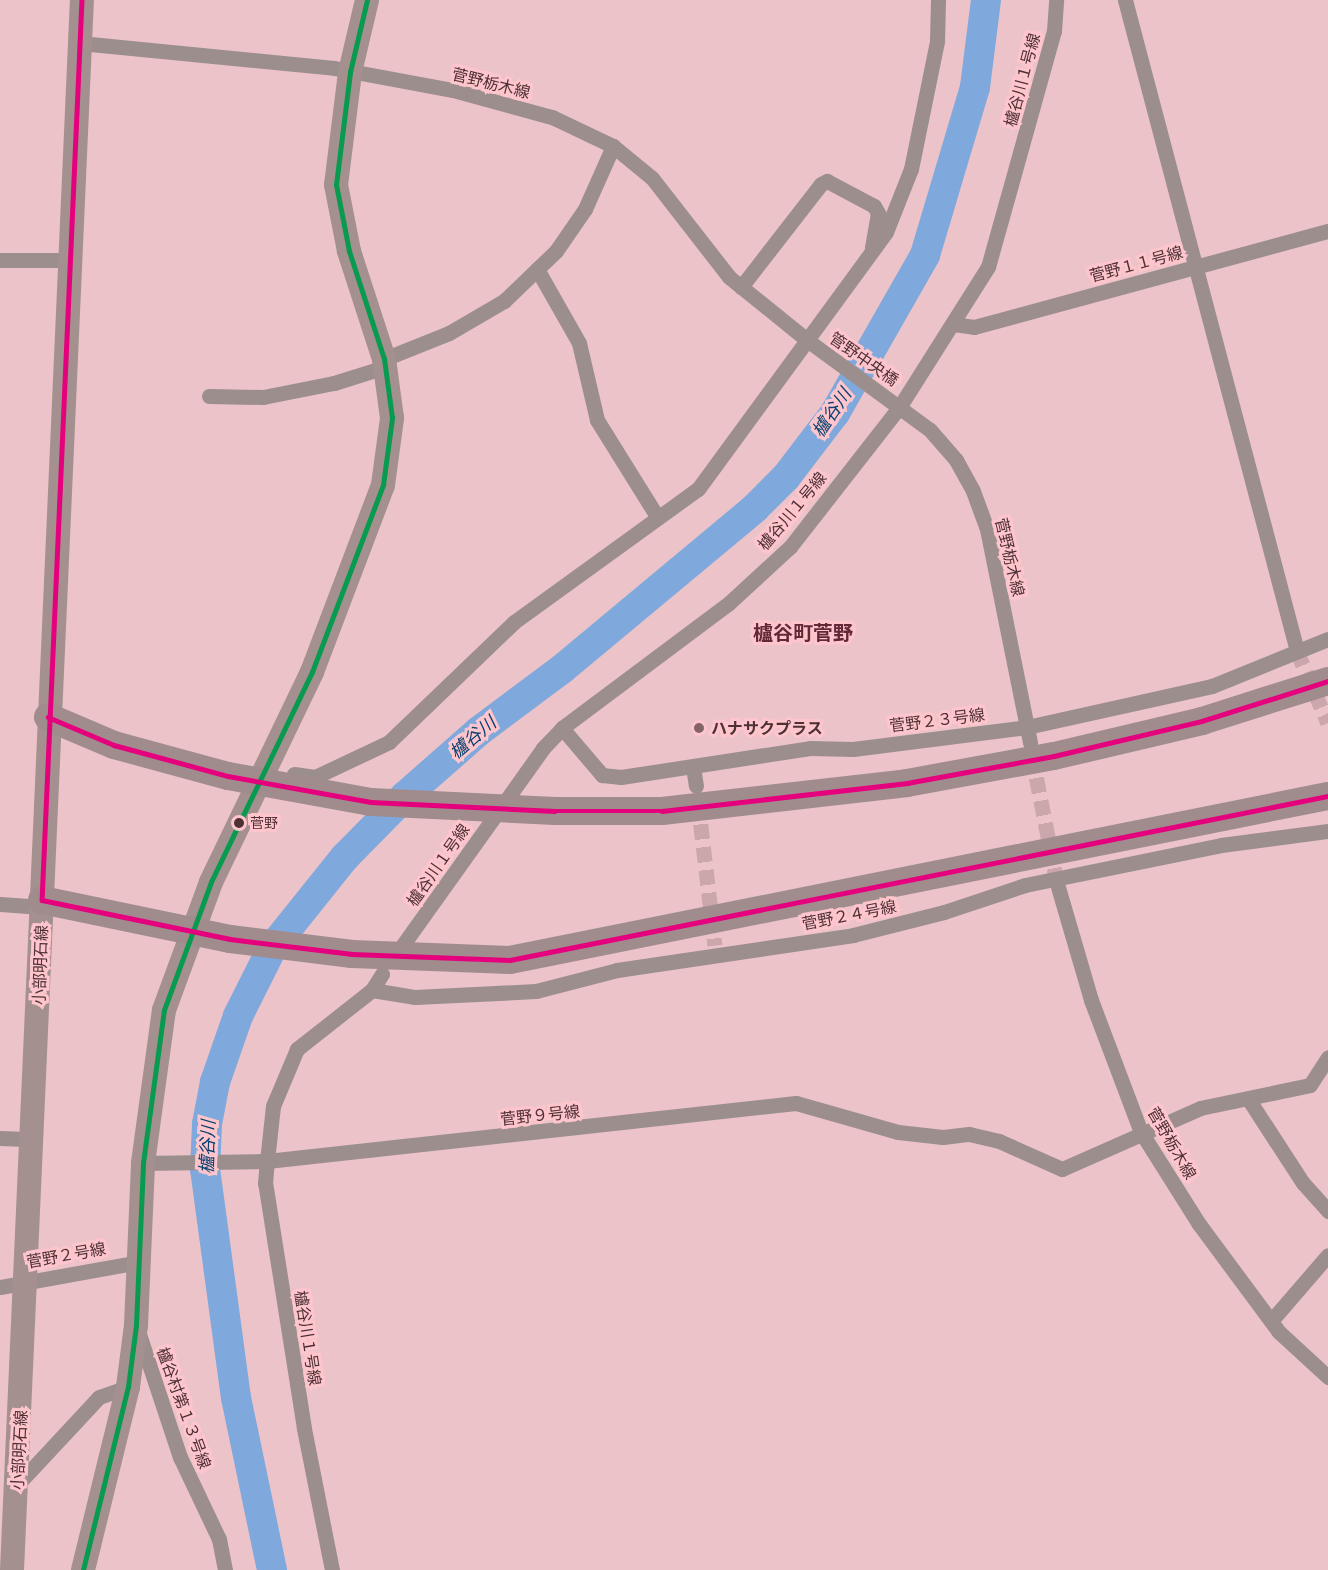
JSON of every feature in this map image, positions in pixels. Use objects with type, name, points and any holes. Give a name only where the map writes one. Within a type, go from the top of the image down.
[{"type":"highway","points":[[48,717],[114,744],[228,776],[370,802],[555,811],[662,811],[907,783],[1054,756],[1202,721],[1328,681]]},
{"type":"highway","points":[[42,903],[192,933],[352,954],[510,960],[1328,796]]},
{"type":"main road","name":"小部明石線","points":[[12,1570],[7,1521],[17,1485],[33,1139],[48,717],[82,0]]},
{"type":"main road","points":[[83,1570],[128,1387],[136,1325],[139,1262],[151,1164],[164,1010],[211,882],[312,672],[383,485],[392,418],[384,363],[349,251],[336,185],[350,72],[367,0]]},
{"type":"street","points":[[265,770],[315,777],[389,742],[514,622],[698,489],[886,232],[911,170],[937,41],[938,0]]},
{"type":"street","name":"櫨谷川１号線","points":[[402,946],[543,748],[562,728],[729,603],[790,548],[900,406],[988,267],[1054,31],[1056,0]]},
{"type":"street","points":[[1125,0],[1297,651]]},
{"type":"street","name":"菅野栃木線","points":[[80,43],[350,72],[453,90],[552,117],[613,146],[652,178],[741,287],[807,340]]},
{"type":"street","points":[[209,396],[263,397],[384,363],[450,333],[504,301],[556,251],[585,209],[613,146]]},
{"type":"street","points":[[741,287],[820,184],[827,181],[874,206],[878,213],[872,251]]},
{"type":"street","name":"菅野１１号線","points":[[953,324],[974,327],[1328,231]]},
{"type":"street","points":[[0,260],[70,260]]},
{"type":"street","points":[[537,269],[579,343],[597,420],[658,518]]},
{"type":"street","name":"管野中央橋","points":[[807,340],[900,406]]},
{"type":"street","name":"菅野栃木線","points":[[900,406],[930,430],[956,460],[974,491],[987,529],[1030,743]]},
{"type":"street","name":"菅野２３号線","points":[[562,728],[602,775],[621,777],[810,748],[853,749],[1027,727],[1212,686],[1328,639]]},
{"type":"street","points":[[693,767],[696,786]]},
{"type":"street","name":"菅野２４号線","points":[[372,990],[415,997],[536,991],[617,970],[715,950],[853,935],[944,912],[1024,885],[1209,847],[1328,831]]},
{"type":"street","name":"菅野栃木線","points":[[1058,887],[1091,1000],[1141,1132],[1199,1224],[1271,1321],[1328,1377]]},
{"type":"street","points":[[0,904],[42,903]]},
{"type":"street","name":"櫨谷川１号線","points":[[332,1570],[302,1416],[265,1183],[273,1106],[297,1049],[372,990],[382,974]]},
{"type":"street","name":"菅野９号線","points":[[151,1164],[267,1161],[796,1103],[898,1132],[943,1137],[969,1134],[999,1141],[1062,1169],[1141,1132],[1200,1108],[1249,1100],[1310,1085],[1328,1057]]},
{"type":"street","points":[[1249,1100],[1302,1183],[1328,1211]]},
{"type":"street","points":[[0,1138],[33,1139]]},
{"type":"street","points":[[1271,1321],[1328,1255]]},
{"type":"street","name":"菅野２号線","points":[[0,1287],[25,1280],[139,1262]]},
{"type":"street","name":"櫨谷村第１３号線","points":[[136,1325],[180,1457],[219,1539],[225,1570]]},
{"type":"street","points":[[17,1485],[99,1397],[128,1387]]},
{"type":"waterway","name":"櫨谷川","points":[[272,1570],[236,1398],[205,1170],[207,1124],[215,1082],[238,1016],[272,948],[345,857],[405,796],[479,731],[562,669],[755,508],[786,477],[835,413],[925,255],[975,87],[986,0]]},
{"type":"tunnel","points":[[1297,651],[1328,723]]},
{"type":"tunnel","points":[[1032,755],[1058,887]]},
{"type":"tunnel","points":[[698,801],[715,945]]},
{"type":"transit line","points":[[82,0],[42,900],[230,939],[352,954],[510,960],[1328,796]]},
{"type":"transit line","points":[[83,1570],[128,1387],[136,1325],[143,1163],[164,1010],[211,882],[312,672],[383,485],[392,418],[384,359],[349,251],[336,185],[350,72],[367,0]]},
{"type":"transit line","points":[[48,717],[114,745],[228,776],[371,802],[555,811],[662,811],[907,783],[1054,756],[1202,721],[1328,681]]},
{"type":"place","name":"ハナサクプラス","points":[[699,728]]},
{"type":"place","name":"菅野","points":[[239,823]]},
{"type":"district","name":"櫨谷町菅野","points":[[803,633]]}]
